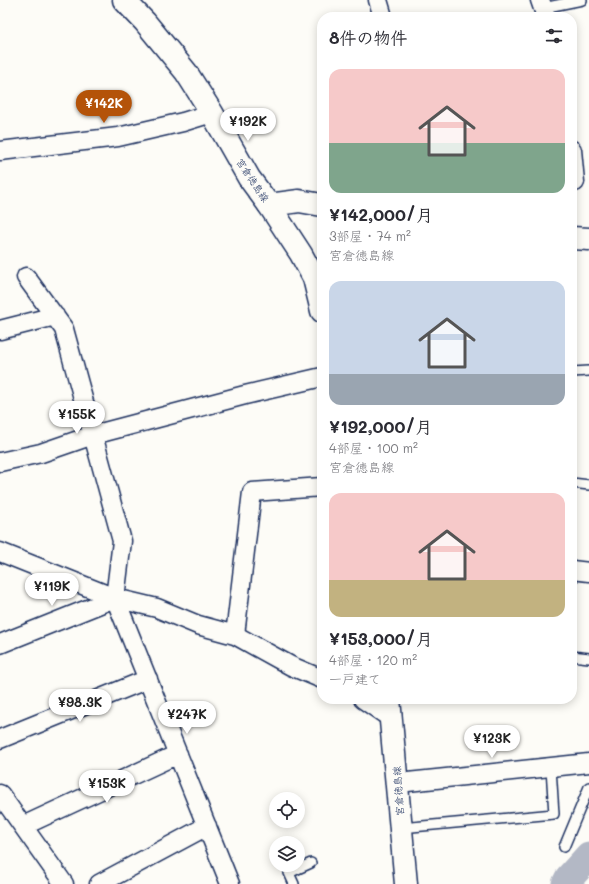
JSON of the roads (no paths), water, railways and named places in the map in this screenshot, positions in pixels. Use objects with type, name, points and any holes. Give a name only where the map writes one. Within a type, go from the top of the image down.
[{"type":"main road","name":"宮倉徳島線","points":[[124,0],[146,22],[186,72],[212,113],[249,178],[317,277]]},
{"type":"main road","points":[[269,205],[299,201],[317,204]]},
{"type":"main road","points":[[577,238],[589,239]]},
{"type":"main road","name":"宮倉徳島線","points":[[390,709],[398,783],[406,884]]},
{"type":"street","points":[[378,0],[382,12]]},
{"type":"street","points":[[0,151],[118,137],[183,122],[212,113]]},
{"type":"street","points":[[26,277],[64,329],[122,541],[115,598],[230,884]]},
{"type":"street","points":[[0,330],[55,316]]},
{"type":"street","points":[[0,462],[41,453],[93,435],[245,395],[317,378]]},
{"type":"street","points":[[235,635],[252,492],[317,486]]},
{"type":"street","points":[[0,552],[115,598],[157,608],[198,625],[235,635],[291,666],[317,677]]},
{"type":"street","points":[[577,571],[589,572]]},
{"type":"street","points":[[0,644],[115,598]]},
{"type":"street","points":[[0,739],[148,679]]},
{"type":"street","points":[[376,704],[390,709]]},
{"type":"street","points":[[23,826],[178,754]]},
{"type":"street","points":[[398,783],[589,764]]},
{"type":"street","points":[[0,794],[64,884]]},
{"type":"street","points":[[99,884],[207,826]]},
{"type":"lane","points":[[543,8],[582,0]]},
{"type":"lane","points":[[577,372],[589,371]]},
{"type":"lane","points":[[577,484],[589,485]]},
{"type":"lane","points":[[577,657],[589,658]]},
{"type":"lane","points":[[401,828],[554,814],[551,768]]},
{"type":"lane","points":[[564,846],[589,787]]},
{"type":"lane","points":[[294,884],[289,873],[311,863]]},
{"type":"waterway","points":[[566,884],[569,878],[589,856]]}]
